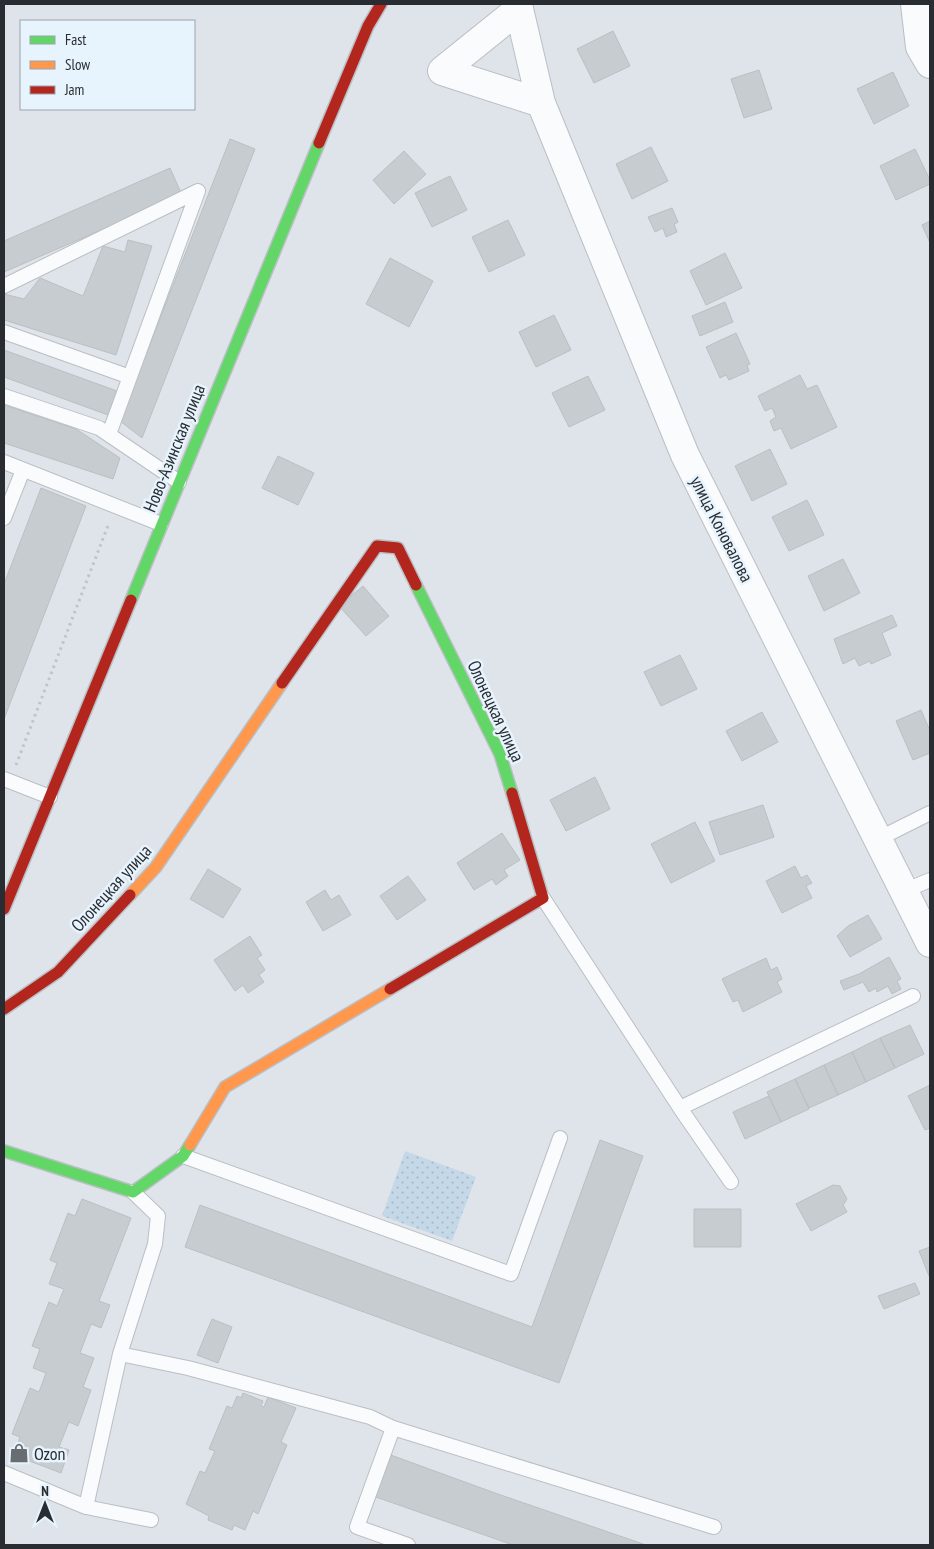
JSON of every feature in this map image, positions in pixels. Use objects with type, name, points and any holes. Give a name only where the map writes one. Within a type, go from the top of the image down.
[{"type":"street","name":"Ново-Азинская улица","points":[[4,909],[368,26],[382,4]]},
{"type":"street","points":[[915,4],[920,47],[930,64]]},
{"type":"street","name":"улица Коновалова","points":[[541,103],[685,455],[930,943]]},
{"type":"street","name":"Олонецкая улица","points":[[4,1009],[58,972],[156,867],[377,546],[398,548],[500,754],[543,898]]},
{"type":"street","points":[[4,1151],[134,1192],[183,1156],[225,1087],[543,898]]},
{"type":"lane","points":[[4,286],[198,191],[109,434]]},
{"type":"lane","points":[[4,332],[130,377]]},
{"type":"lane","points":[[4,396],[98,428],[179,482]]},
{"type":"lane","points":[[4,462],[162,524]]},
{"type":"lane","points":[[4,518],[23,470]]},
{"type":"lane","points":[[7,780],[50,797]]},
{"type":"lane","points":[[878,840],[930,813]]},
{"type":"lane","points":[[904,891],[930,880]]},
{"type":"lane","points":[[543,898],[680,1108],[731,1182]]},
{"type":"lane","points":[[680,1108],[913,996]]},
{"type":"lane","points":[[183,1156],[511,1274],[560,1138]]},
{"type":"lane","points":[[86,1506],[120,1354],[155,1244],[158,1216],[134,1192]]},
{"type":"lane","points":[[120,1354],[188,1368],[370,1417],[393,1428],[714,1527]]},
{"type":"lane","points":[[393,1428],[358,1528],[408,1545]]},
{"type":"lane","points":[[4,1473],[86,1506],[151,1520]]},
{"type":"path","points":[[7,780],[116,506]]},
{"type":"shaded area","points":[[405,1151],[476,1177],[452,1241],[382,1216]]},
{"type":"building","points":[[613,31],[630,66],[594,83],[577,49]]},
{"type":"building","points":[[759,70],[772,109],[744,118],[731,79]]},
{"type":"building","points":[[893,72],[909,106],[874,124],[857,89]]},
{"type":"building","points":[[230,139],[255,149],[142,438],[120,421]]},
{"type":"building","points":[[651,147],[668,181],[632,199],[616,164]]},
{"type":"building","points":[[915,149],[930,180],[930,184],[896,200],[880,166]]},
{"type":"building","points":[[404,151],[426,174],[394,204],[373,180]]},
{"type":"building","points":[[170,168],[182,195],[4,272],[4,241]]},
{"type":"building","points":[[450,176],[467,210],[432,227],[415,193]]},
{"type":"building","points":[[672,208],[678,222],[674,224],[677,232],[666,237],[663,228],[655,232],[648,217]]},
{"type":"building","points":[[508,220],[525,255],[489,272],[472,237]]},
{"type":"building","points":[[930,221],[930,243],[922,225]]},
{"type":"building","points":[[128,240],[152,246],[116,355],[4,320],[4,294],[24,299],[40,278],[83,296],[103,246],[125,252]]},
{"type":"building","points":[[725,253],[742,288],[706,305],[690,271]]},
{"type":"building","points":[[390,258],[433,281],[409,327],[366,304]]},
{"type":"building","points":[[725,302],[733,322],[700,336],[692,316]]},
{"type":"building","points":[[554,315],[571,350],[536,367],[519,332]]},
{"type":"building","points":[[736,333],[750,364],[747,365],[749,371],[729,380],[726,375],[720,378],[706,347]]},
{"type":"building","points":[[4,350],[117,391],[108,415],[4,377]]},
{"type":"building","points":[[800,375],[807,389],[817,385],[837,427],[791,449],[781,428],[774,431],[770,421],[776,417],[772,408],[765,411],[758,396]]},
{"type":"building","points":[[588,376],[605,410],[569,427],[552,393]]},
{"type":"building","points":[[4,405],[76,429],[120,458],[113,479],[4,443]]},
{"type":"building","points":[[770,449],[787,484],[752,501],[735,466]]},
{"type":"building","points":[[278,456],[314,473],[298,505],[262,488]]},
{"type":"building","points":[[41,488],[86,506],[4,719],[4,584]]},
{"type":"building","points":[[807,500],[824,535],[789,551],[772,517]]},
{"type":"building","points":[[843,559],[860,593],[824,611],[808,576]]},
{"type":"building","points":[[363,586],[389,616],[366,636],[339,606]]},
{"type":"building","points":[[892,615],[897,626],[882,633],[891,655],[871,664],[870,661],[859,666],[855,658],[843,664],[834,639]]},
{"type":"building","points":[[680,655],[697,689],[661,706],[644,672]]},
{"type":"building","points":[[921,710],[930,731],[930,753],[913,760],[896,721]]},
{"type":"building","points":[[762,712],[778,742],[742,761],[726,731]]},
{"type":"building","points":[[595,777],[610,809],[566,831],[550,800]]},
{"type":"building","points":[[763,805],[774,837],[720,855],[709,822]]},
{"type":"building","points":[[695,822],[715,861],[671,883],[651,844]]},
{"type":"building","points":[[502,833],[520,860],[504,870],[508,876],[496,885],[492,879],[474,890],[457,863]]},
{"type":"building","points":[[795,866],[801,878],[807,875],[812,883],[806,886],[812,898],[782,913],[766,881]]},
{"type":"building","points":[[208,869],[241,889],[223,918],[190,899]]},
{"type":"building","points":[[408,876],[426,900],[397,920],[380,896]]},
{"type":"building","points":[[325,890],[331,900],[339,895],[351,915],[323,931],[306,902]]},
{"type":"building","points":[[868,915],[882,939],[850,957],[837,936],[848,926]]},
{"type":"building","points":[[250,936],[262,955],[257,958],[265,970],[259,975],[264,982],[248,993],[243,985],[235,991],[214,960]]},
{"type":"building","points":[[889,957],[901,979],[897,981],[901,989],[892,994],[888,986],[877,992],[876,988],[869,992],[863,982],[844,990],[840,981],[859,974]]},
{"type":"building","points":[[766,958],[771,970],[777,967],[782,979],[777,982],[782,992],[743,1012],[738,1000],[733,1002],[722,979]]},
{"type":"building","points":[[910,1025],[924,1054],[895,1068],[880,1038]]},
{"type":"building","points":[[880,1038],[895,1068],[866,1082],[852,1052]]},
{"type":"building","points":[[852,1052],[866,1082],[838,1095],[824,1065]]},
{"type":"building","points":[[824,1065],[838,1095],[809,1108],[795,1079]]},
{"type":"building","points":[[795,1079],[809,1109],[781,1122],[767,1092]]},
{"type":"building","points":[[930,1085],[930,1128],[925,1130],[908,1096]]},
{"type":"building","points":[[769,1096],[781,1122],[745,1139],[733,1112]]},
{"type":"building","points":[[600,1140],[643,1156],[559,1383],[185,1247],[200,1205],[532,1327]]},
{"type":"building","points":[[833,1185],[840,1186],[847,1199],[843,1205],[847,1212],[811,1231],[796,1204]]},
{"type":"building","points":[[82,1199],[131,1218],[99,1301],[110,1305],[101,1328],[91,1324],[80,1353],[94,1358],[83,1387],[91,1390],[78,1426],[69,1422],[59,1447],[69,1450],[61,1473],[14,1455],[20,1437],[12,1434],[30,1388],[39,1392],[46,1373],[33,1368],[40,1349],[32,1346],[49,1302],[57,1306],[64,1289],[49,1284],[57,1263],[50,1260],[68,1213],[75,1216]]},
{"type":"building","points":[[694,1209],[741,1209],[741,1247],[694,1247]]},
{"type":"building","points":[[930,1247],[930,1276],[929,1276],[919,1251]]},
{"type":"building","points":[[915,1283],[920,1294],[884,1309],[878,1296]]},
{"type":"building","points":[[212,1319],[232,1327],[218,1363],[197,1355]]},
{"type":"building","points":[[243,1393],[263,1401],[261,1406],[264,1407],[268,1397],[296,1408],[281,1442],[287,1445],[258,1514],[253,1511],[245,1530],[234,1525],[232,1530],[208,1520],[209,1516],[186,1504],[200,1471],[205,1473],[215,1451],[209,1449],[227,1406],[232,1408],[237,1396],[241,1398]]},
{"type":"building","points":[[388,1454],[646,1545],[513,1545],[373,1496]]},
{"type":"traffic: fast","points":[[131,600],[319,143]]},
{"type":"traffic: fast","points":[[416,585],[500,754],[512,793]]},
{"type":"traffic: fast","points":[[4,1151],[133,1192],[183,1156],[190,1145]]},
{"type":"traffic: slow","points":[[130,895],[156,867],[282,683]]},
{"type":"traffic: slow","points":[[190,1145],[225,1087],[390,989]]},
{"type":"traffic: jam","points":[[319,143],[368,26],[381,4]]},
{"type":"traffic: jam","points":[[282,683],[377,546],[398,548],[416,585]]},
{"type":"traffic: jam","points":[[4,909],[131,600]]},
{"type":"traffic: jam","points":[[390,989],[543,898],[512,793]]},
{"type":"traffic: jam","points":[[4,1009],[58,972],[130,895]]},
{"type":"place","name":"Ozon","points":[[19,1453]]}]
